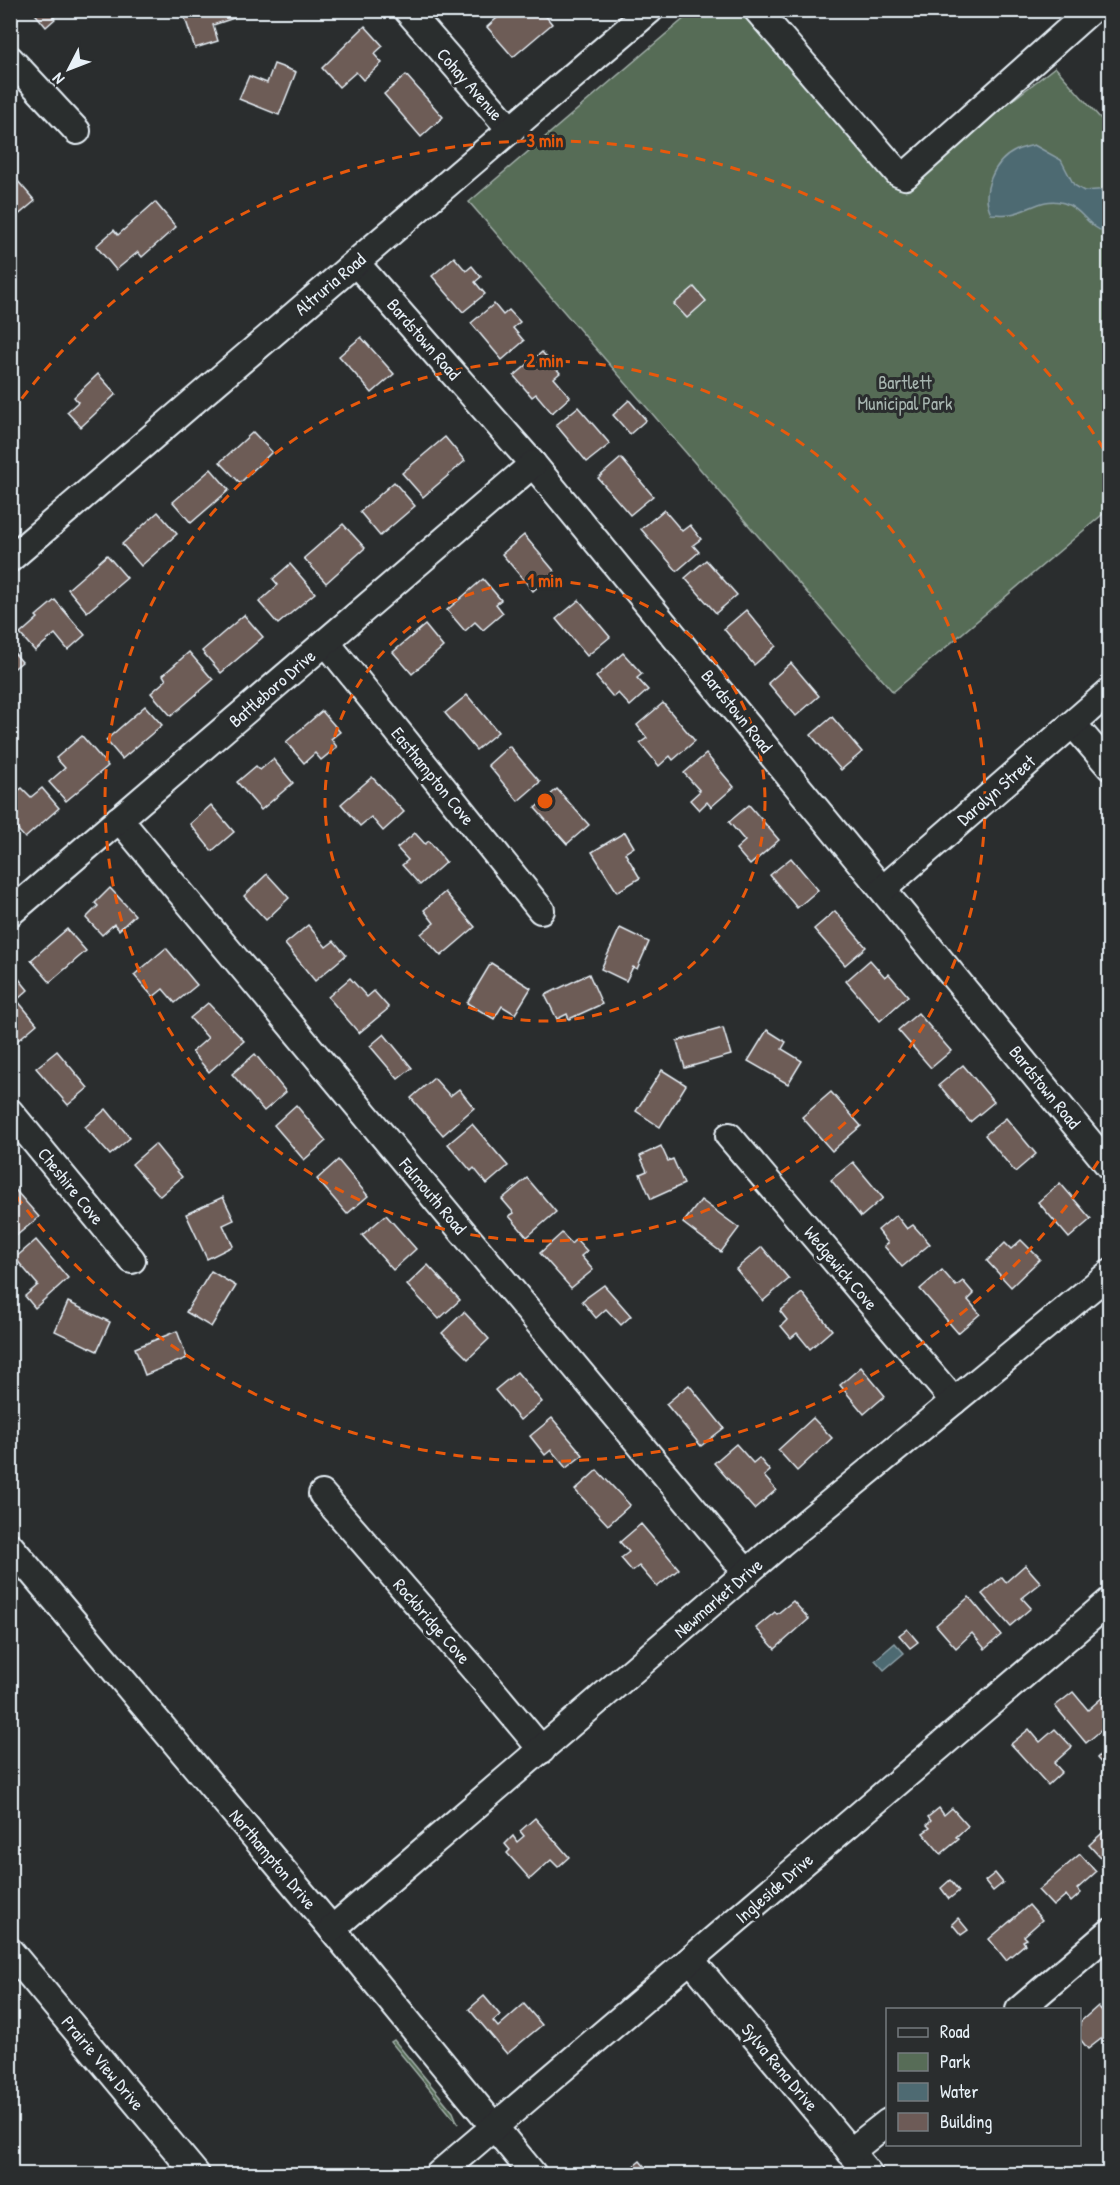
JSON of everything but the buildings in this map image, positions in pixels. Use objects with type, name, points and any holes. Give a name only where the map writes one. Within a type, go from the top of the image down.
[{"type":"street","name":"Cohay Avenue","points":[[407,10],[511,130]]},
{"type":"street","name":"Altruria Road","points":[[10,559],[650,10]]},
{"type":"street","points":[[757,10],[898,173],[905,176],[1091,10]]},
{"type":"street","points":[[10,59],[77,131]]},
{"type":"street","name":"Bardstown Road","points":[[356,262],[533,464],[1110,1167]]},
{"type":"street","name":"Battleboro Drive","points":[[10,913],[533,464]]},
{"type":"street","name":"Easthampton Cove","points":[[326,642],[541,910]]},
{"type":"street","name":"Darolyn Street","points":[[883,889],[1110,691]]},
{"type":"street","points":[[1072,724],[1110,767]]},
{"type":"street","name":"Falmouth Road","points":[[119,819],[747,1573]]},
{"type":"street","name":"Cheshire Cove","points":[[10,1112],[132,1260]]},
{"type":"street","name":"Wedgewick Cove","points":[[729,1136],[954,1401]]},
{"type":"street","name":"Newmarket Drive","points":[[332,1929],[747,1573],[1110,1273]]},
{"type":"street","name":"Rockbridge Cove","points":[[322,1494],[542,1750]]},
{"type":"street","name":"Northampton Drive","points":[[10,1546],[332,1929],[533,2175]]},
{"type":"street","name":"Ingleside Drive","points":[[439,2175],[1110,1601]]},
{"type":"street","points":[[1021,2008],[1110,1932]]},
{"type":"street","name":"Prairie View Drive","points":[[10,1951],[196,2175]]},
{"type":"street","name":"Sylva Rena Drive","points":[[691,1960],[868,2175]]},
{"type":"street","points":[[850,2152],[886,2124]]},
{"type":"green space","name":"Bartlett Municipal Park","points":[[693,11],[740,11],[901,187],[1055,67],[1109,128],[1109,509],[893,692],[469,202]]},
{"type":"green space","points":[[394,2040],[453,2112],[458,2124],[391,2042]]},
{"type":"water","points":[[1034,145],[1061,160],[1074,185],[1084,191],[1109,189],[1109,234],[1095,227],[1071,206],[1056,201],[1042,203],[1017,213],[991,214],[987,196],[995,170],[1007,156],[1019,149]]},
{"type":"water","points":[[895,1643],[904,1653],[884,1670],[875,1660]]}]
